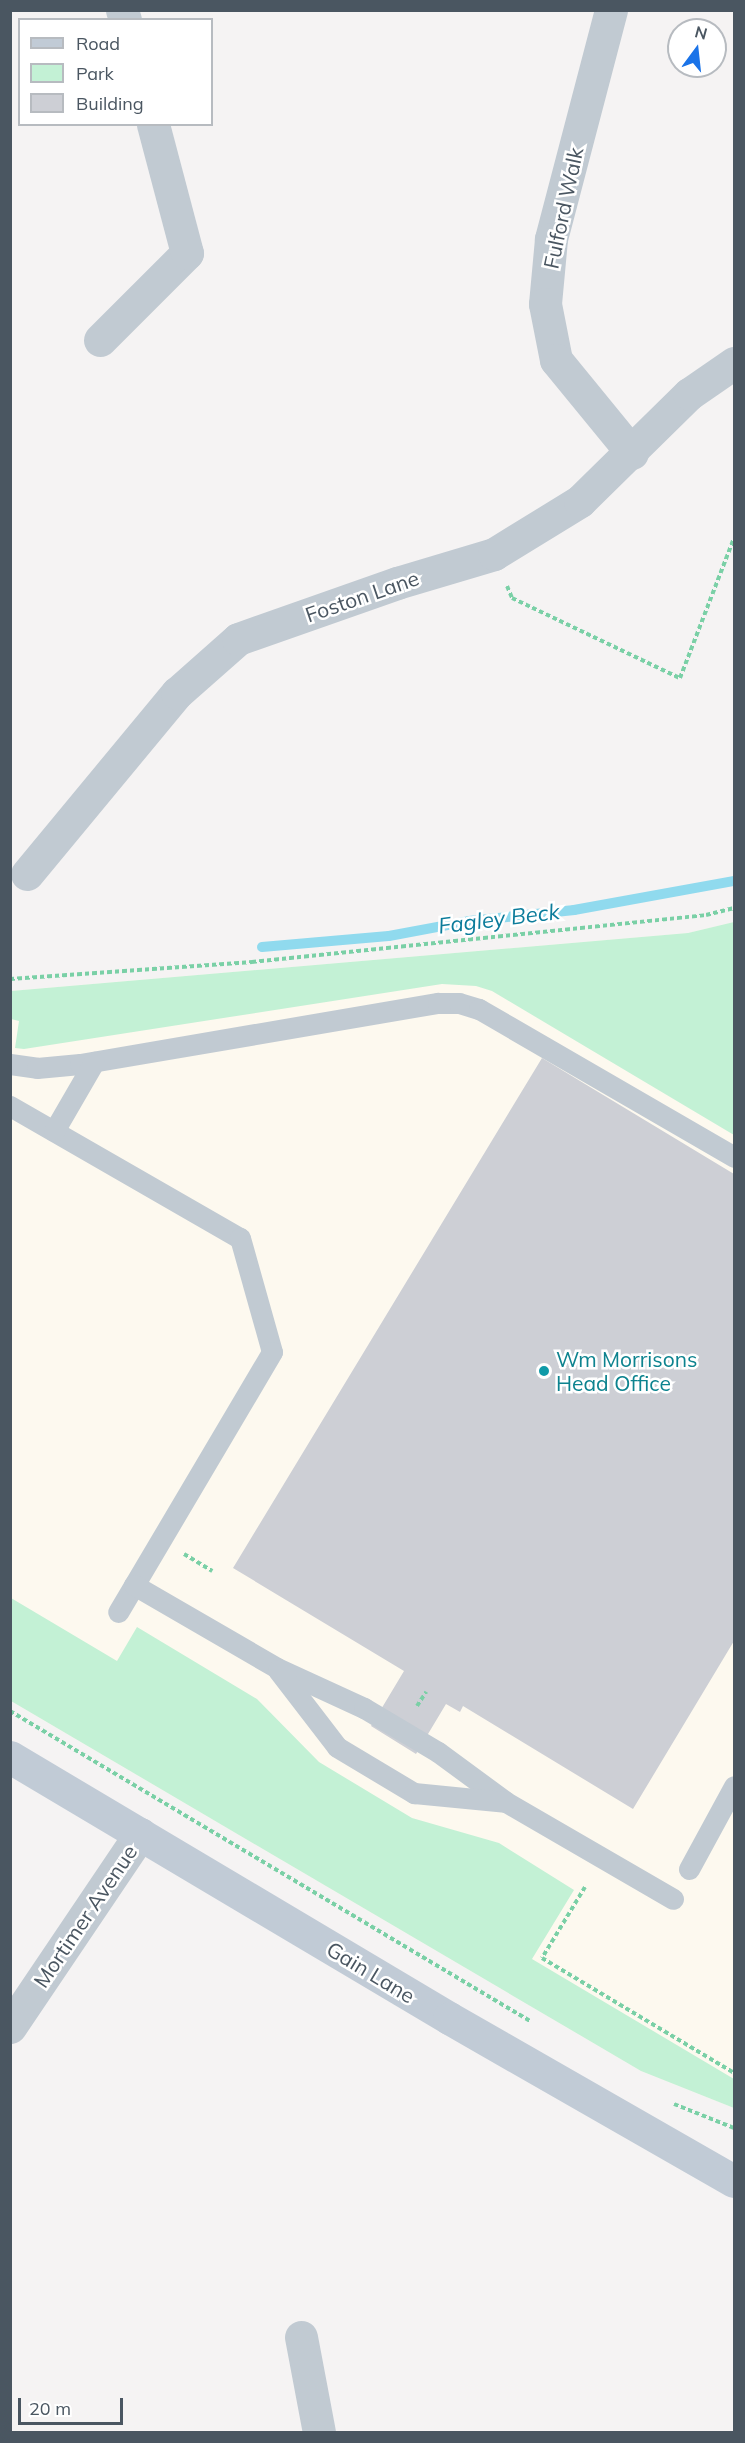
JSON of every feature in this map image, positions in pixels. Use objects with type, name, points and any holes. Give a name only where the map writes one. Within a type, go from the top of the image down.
[{"type":"street","name":"Fulford Walk","points":[[611,10],[551,239],[544,304],[556,360],[632,453]]},
{"type":"street","points":[[100,340],[187,253],[154,126]]},
{"type":"street","name":"Foston Lane","points":[[27,874],[177,693],[238,639],[397,584],[494,554],[580,501],[632,453],[689,394],[735,363]]},
{"type":"street","name":"Gain Lane","points":[[10,1756],[449,2018],[735,2181]]},
{"type":"street","name":"Mortimer Avenue","points":[[10,2027],[140,1834]]},
{"type":"street","points":[[301,2337],[320,2433]]},
{"type":"lane","points":[[10,1064],[37,1068],[94,1062],[438,1003],[459,1003],[479,1009],[735,1157]]},
{"type":"lane","points":[[54,1131],[94,1062]]},
{"type":"lane","points":[[10,1106],[240,1238],[272,1352],[118,1612]]},
{"type":"lane","points":[[134,1585],[277,1668],[363,1707],[438,1752],[506,1802],[673,1899]]},
{"type":"lane","points":[[277,1668],[337,1747],[414,1793],[506,1802]]},
{"type":"lane","points":[[689,1869],[735,1786]]},
{"type":"path","points":[[494,554],[512,598],[680,678],[735,537]]},
{"type":"path","points":[[10,979],[252,962],[705,915],[735,908]]},
{"type":"path","points":[[10,1711],[535,2024]]},
{"type":"path","points":[[585,1887],[542,1958],[735,2073]]},
{"type":"path","points":[[670,2102],[735,2128]]},
{"type":"shaded area","points":[[734,922],[734,2108],[641,2071],[11,1701],[11,991],[688,933]]},
{"type":"green space","points":[[734,922],[734,1135],[492,991],[476,986],[442,984],[24,1049],[15,1048],[19,1021],[11,1019],[11,991],[688,933]]},
{"type":"green space","points":[[11,1598],[117,1661],[137,1627],[257,1699],[319,1762],[412,1818],[499,1843],[574,1890],[532,1959],[734,2079],[734,2108],[641,2071],[11,1701]]},
{"type":"building","name":"Wm Morrisons Head Office","points":[[542,1058],[734,1174],[734,1641],[633,1809],[463,1706],[460,1712],[446,1704],[416,1754],[371,1726],[404,1671],[233,1568]]},
{"type":"waterway","name":"Fagley Beck","points":[[262,947],[389,936],[469,921],[574,910],[734,881]]},
{"type":"place","name":"Wm Morrisons Head Office","points":[[544,1371]]}]
